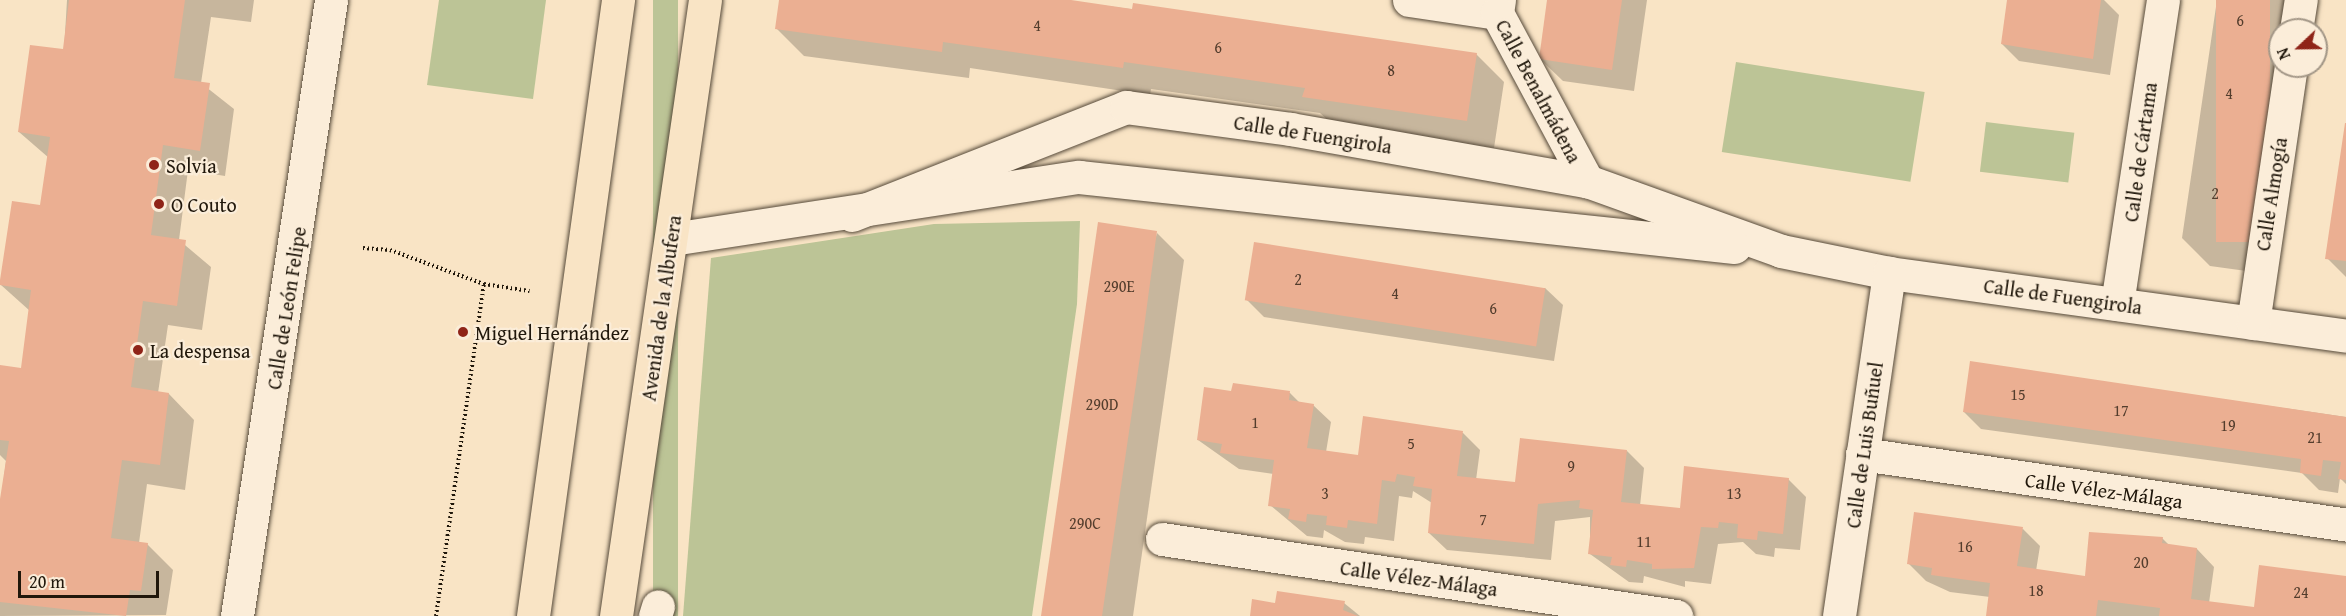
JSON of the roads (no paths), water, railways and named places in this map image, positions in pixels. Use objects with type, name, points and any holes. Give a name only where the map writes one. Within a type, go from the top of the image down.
[{"type":"main road","points":[[533,616],[618,0]]},
{"type":"main road","name":"Avenida de la Albufera","points":[[616,616],[705,0]]},
{"type":"street","name":"Calle de León Felipe","points":[[237,616],[331,0]]},
{"type":"street","points":[[1409,0],[1498,6]]},
{"type":"street","name":"Calle de Cártama","points":[[2118,304],[2163,0]]},
{"type":"street","points":[[2298,18],[2301,0]]},
{"type":"street","name":"Calle Benalmádena","points":[[1498,6],[1587,181]]},
{"type":"street","name":"Calle Almogía","points":[[2253,323],[2289,78]]},
{"type":"street","name":"Calle de Fuengirola","points":[[852,215],[1126,107],[1292,129],[1587,181],[1781,251]]},
{"type":"street","name":"Calle de Fuengirola","points":[[672,239],[852,215],[1079,177],[1781,251],[1888,273],[2346,336]]},
{"type":"street","name":"Calle de Luis Buñuel","points":[[1839,616],[1888,273]]},
{"type":"street","name":"Calle Vélez-Málaga","points":[[1862,454],[2346,525]]},
{"type":"street","name":"Calle Vélez-Málaga","points":[[1162,539],[1676,616]]},
{"type":"place","name":"Solvia","points":[[154,165]]},
{"type":"place","name":"O Couto","points":[[159,204]]},
{"type":"place","name":"Miguel Hernández","points":[[463,332]]},
{"type":"place","name":"La despensa","points":[[138,350]]}]
